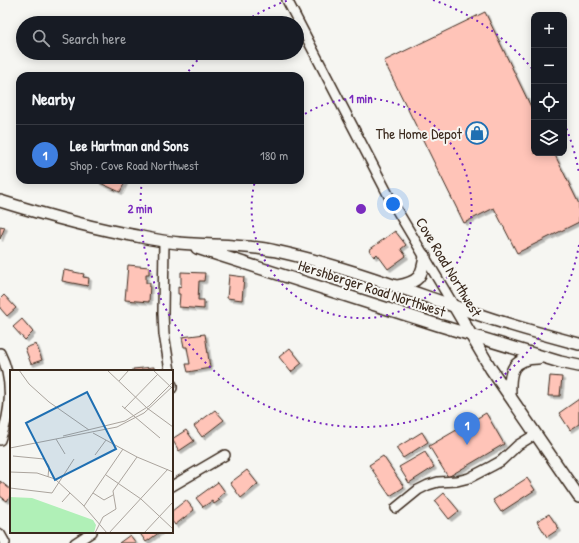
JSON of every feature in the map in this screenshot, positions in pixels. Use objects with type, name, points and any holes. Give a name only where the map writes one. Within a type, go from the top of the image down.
[{"type":"main road","name":"Hershberger Road Northwest","points":[[0,201],[57,219],[164,241],[274,250],[337,267],[530,331],[579,344]]},
{"type":"main road","name":"Hershberger Road Northwest","points":[[179,243],[471,335],[546,358],[579,366]]},
{"type":"main road","points":[[398,286],[413,282],[420,277],[425,256]]},
{"type":"main road","name":"Cove Road Northwest","points":[[454,306],[491,368],[579,497]]},
{"type":"main road","points":[[510,396],[509,378],[518,362],[523,359],[546,358]]},
{"type":"street","name":"Cove Road Northwest","points":[[287,0],[295,16]]},
{"type":"street","name":"Cove Road Northwest","points":[[304,33],[392,202],[454,306]]},
{"type":"street","points":[[164,241],[163,313],[164,334],[170,370]]},
{"type":"street","points":[[0,354],[5,366],[9,397],[8,415],[0,440]]},
{"type":"street","points":[[396,508],[418,490],[428,485],[438,482],[457,481],[469,478],[492,466],[501,461],[518,445],[536,434]]},
{"type":"street","points":[[173,485],[225,455]]},
{"type":"street","points":[[75,543],[90,533]]},
{"type":"street","points":[[0,534],[5,543]]},
{"type":"building","name":"The Home Depot","points":[[485,12],[531,107],[531,156],[555,156],[579,204],[579,222],[517,253],[494,208],[464,223],[384,61]]},
{"type":"building","points":[[102,184],[124,184],[120,192]]},
{"type":"building","points":[[0,226],[5,227],[0,239]]},
{"type":"building","points":[[395,231],[406,245],[401,249],[406,256],[388,269],[377,254],[374,257],[369,250]]},
{"type":"building","points":[[128,265],[149,267],[149,274],[146,274],[146,283],[150,283],[149,302],[125,300]]},
{"type":"building","points":[[64,270],[84,274],[83,277],[89,278],[88,286],[62,281]]},
{"type":"building","points":[[181,272],[205,273],[204,281],[199,281],[198,300],[204,300],[204,309],[179,307],[180,294],[178,294],[178,286],[181,287]]},
{"type":"building","points":[[229,275],[244,277],[242,300],[227,298]]},
{"type":"building","points":[[4,295],[16,308],[7,316],[0,308],[0,299]]},
{"type":"building","points":[[22,319],[33,332],[25,340],[13,327]]},
{"type":"building","points":[[205,334],[210,368],[188,372],[186,364],[190,364],[187,347],[184,347],[182,337]]},
{"type":"building","points":[[36,344],[42,360],[31,364],[25,348]]},
{"type":"building","points":[[290,348],[302,363],[291,372],[279,357]]},
{"type":"building","points":[[154,367],[154,370],[133,369]]},
{"type":"building","points":[[550,376],[562,377],[560,396],[548,396]]},
{"type":"building","points":[[579,399],[579,424],[570,430],[559,413]]},
{"type":"building","points":[[215,410],[224,420],[202,437],[194,426]]},
{"type":"building","points":[[486,413],[504,444],[448,477],[429,446]]},
{"type":"building","points":[[186,430],[194,441],[179,451],[173,438]]},
{"type":"building","points":[[422,432],[428,442],[403,458],[396,448]]},
{"type":"building","points":[[425,452],[434,467],[409,483],[399,467]]},
{"type":"building","points":[[383,456],[404,487],[390,496],[369,465]]},
{"type":"building","points":[[247,470],[258,484],[241,498],[230,483]]},
{"type":"building","points":[[527,478],[535,490],[501,512],[493,500]]},
{"type":"building","points":[[0,481],[10,489],[10,496],[7,501],[0,496]]},
{"type":"building","points":[[218,482],[225,492],[218,498],[220,500],[214,504],[212,501],[203,507],[196,498]]},
{"type":"building","points":[[444,493],[459,511],[449,519],[435,501]]},
{"type":"building","points":[[186,500],[194,510],[175,525],[173,522],[173,510]]},
{"type":"building","points":[[549,514],[559,529],[547,537],[537,521]]},
{"type":"building","points":[[140,533],[159,533],[146,542]]},
{"type":"building","points":[[130,535],[136,543],[119,543]]},
{"type":"place","name":"The Home Depot","points":[[477,133]]},
{"type":"place","name":"Lee Hartman and Sons","points":[[467,445]]}]
